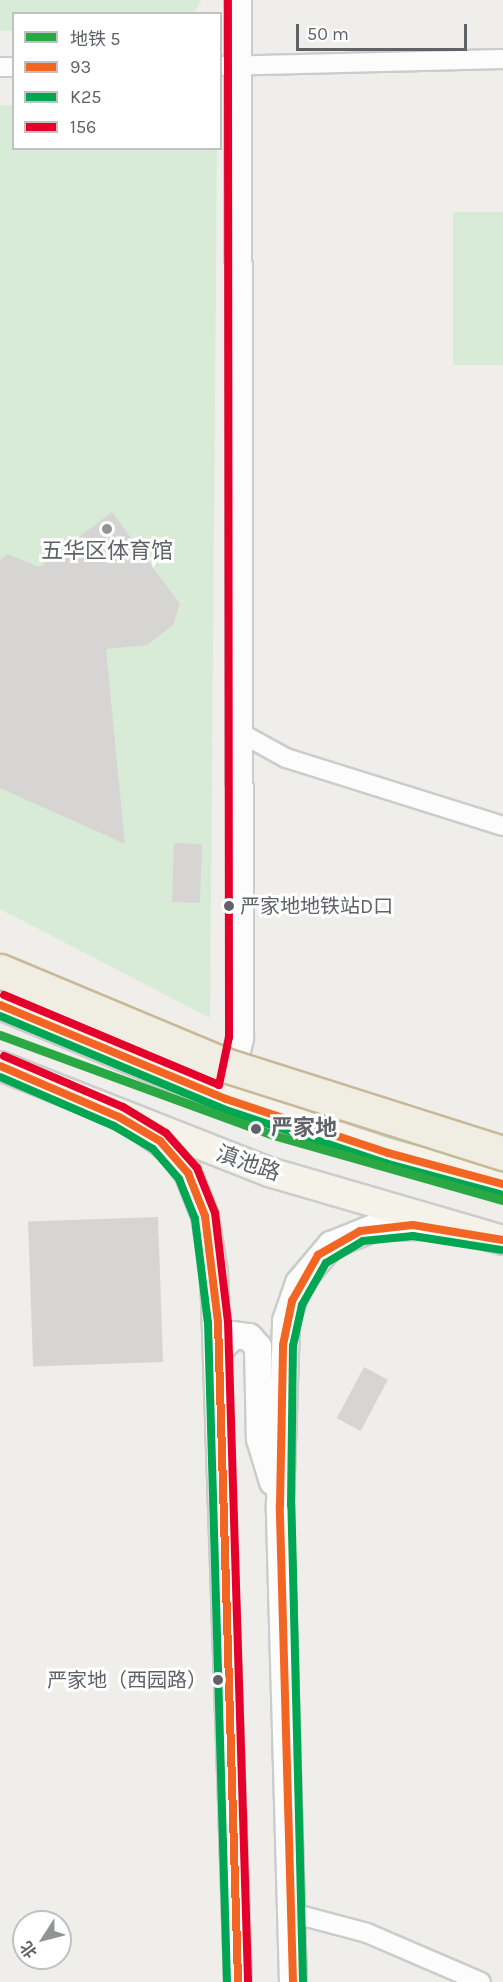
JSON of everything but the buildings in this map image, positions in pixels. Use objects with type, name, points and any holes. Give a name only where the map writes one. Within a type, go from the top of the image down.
[{"type":"highway","points":[[0,971],[225,1065],[503,1153]]},
{"type":"main road","points":[[226,1099],[240,1038],[239,732],[229,65],[238,0]]},
{"type":"main road","points":[[0,1005],[226,1099],[388,1153],[503,1184]]},
{"type":"main road","name":"滇池路","points":[[0,1066],[119,1117],[268,1172],[490,1237]]},
{"type":"main road","points":[[119,1117],[171,1150],[195,1186],[212,1252],[219,1350],[238,1982]]},
{"type":"main road","points":[[293,1982],[280,1505],[283,1345],[292,1301],[308,1268],[331,1245],[376,1227],[413,1225],[490,1237]]},
{"type":"main road","points":[[219,1350],[234,1335],[249,1337],[258,1347],[260,1439],[280,1505]]},
{"type":"street","points":[[229,65],[503,59]]},
{"type":"street","points":[[239,732],[286,758],[503,826]]},
{"type":"street","points":[[292,1913],[368,1932],[480,1982]]},
{"type":"green space","points":[[0,0],[201,0],[195,12],[12,12],[12,31],[0,31]]},
{"type":"green space","name":"五华区体育馆","points":[[0,105],[12,105],[12,150],[217,150],[210,1018],[0,909]]},
{"type":"green space","points":[[453,212],[503,212],[503,365],[453,365]]},
{"type":"metro line","name":"5","points":[[0,1035],[273,1135],[503,1200]]},
{"type":"transit line","name":"156","points":[[4,995],[219,1085],[229,1037],[228,0]]},
{"type":"transit line","name":"93","points":[[0,1005],[226,1099],[388,1153],[503,1184]]},
{"type":"transit line","name":"K25","points":[[0,1016],[223,1109],[385,1163],[500,1194]]},
{"type":"transit line","name":"156","points":[[4,1056],[123,1107],[166,1133],[197,1168],[215,1213],[228,1322],[248,1982]]},
{"type":"transit line","name":"93","points":[[0,1066],[119,1117],[160,1141],[188,1173],[205,1216],[218,1322],[238,1982]]},
{"type":"transit line","name":"K25","points":[[0,1077],[114,1126],[153,1149],[179,1179],[195,1219],[208,1323],[227,1982]]},
{"type":"transit line","name":"93","points":[[293,1982],[280,1505],[283,1345],[292,1301],[318,1255],[360,1231],[413,1225],[503,1240]]},
{"type":"transit line","name":"K25","points":[[303,1982],[291,1505],[293,1346],[302,1305],[326,1263],[363,1241],[413,1236],[501,1250]]},
{"type":"place","name":"五华区体育馆","points":[[107,529]]},
{"type":"place","name":"严家地地铁站D口","points":[[229,906]]},
{"type":"place","name":"严家地","points":[[256,1129]]},
{"type":"place","name":"严家地（西园路）","points":[[218,1680]]}]
